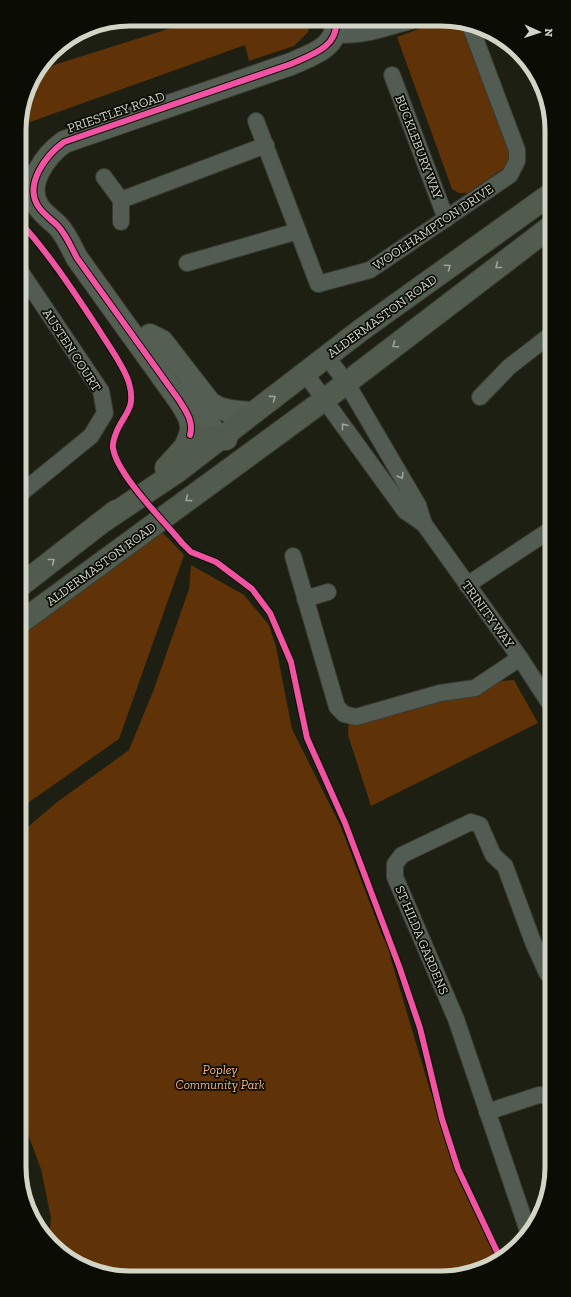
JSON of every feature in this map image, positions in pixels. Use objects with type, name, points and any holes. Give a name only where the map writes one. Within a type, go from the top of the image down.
[{"type":"main road","name":"ALDERMASTON ROAD","points":[[105,520],[178,471],[326,356],[545,198]]},
{"type":"main road","name":"ALDERMASTON ROAD","points":[[26,618],[324,400],[545,231]]},
{"type":"main road","name":"ALDERMASTON ROAD","points":[[26,581],[105,520],[172,463],[185,446],[190,435],[218,439],[249,439],[324,400]]},
{"type":"main road","points":[[218,439],[222,462],[220,476]]},
{"type":"street","name":"PRIESTLEY ROAD","points":[[218,439],[193,394],[84,247],[66,235],[27,195],[35,182],[43,163],[56,148],[64,142],[291,64],[315,53],[329,44],[335,26]]},
{"type":"street","name":"PRIESTLEY ROAD","points":[[338,26],[360,35],[393,26]]},
{"type":"street","name":"WOOLHAMPTON DRIVE","points":[[256,121],[318,284],[370,270],[510,175],[517,161],[517,150],[472,31]]},
{"type":"street","name":"BUCKLEBURY WAY","points":[[392,75],[446,219]]},
{"type":"street","points":[[121,200],[266,145]]},
{"type":"street","points":[[104,177],[121,200],[121,222]]},
{"type":"street","points":[[187,263],[298,231]]},
{"type":"street","name":"PRIESTLEY ROAD","points":[[66,235],[77,258],[179,400],[190,418],[192,427],[190,435]]},
{"type":"street","name":"AUSTEN COURT","points":[[26,280],[102,391],[106,413],[91,436],[26,489]]},
{"type":"street","name":"PRIESTLEY ROAD","points":[[150,335],[162,341],[210,403],[218,408],[232,412],[252,413]]},
{"type":"street","points":[[480,397],[509,367],[545,339]]},
{"type":"street","name":"TRINITY WAY","points":[[326,356],[346,382],[418,505],[424,524],[520,658],[545,696]]},
{"type":"street","name":"TRINITY WAY","points":[[305,373],[351,434],[405,511],[424,524]]},
{"type":"street","points":[[467,585],[545,533]]},
{"type":"street","points":[[293,556],[337,707],[344,714],[356,717],[440,693],[475,688],[520,658]]},
{"type":"street","points":[[305,598],[328,592]]},
{"type":"street","name":"ST HILDA GARDENS","points":[[487,1112],[456,1019],[394,876],[395,864],[402,855],[471,822],[480,824],[493,855],[505,866],[533,942],[545,969]]},
{"type":"street","points":[[527,1226],[487,1112],[539,1095],[545,1095]]},
{"type":"green space","points":[[178,26],[310,26],[308,32],[294,46],[249,61],[245,45],[26,123],[34,90],[47,67]]},
{"type":"green space","points":[[427,26],[464,29],[510,154],[508,165],[468,193],[459,193],[452,189],[397,37]]},
{"type":"green space","points":[[161,531],[184,555],[119,739],[26,804],[26,629]]},
{"type":"green space","name":"Popley Community Park","points":[[191,565],[244,595],[269,625],[276,647],[292,729],[341,827],[384,940],[386,935],[393,956],[390,956],[430,1090],[496,1256],[487,1260],[468,1267],[441,1271],[130,1271],[110,1269],[84,1260],[72,1254],[56,1241],[49,1233],[51,1218],[41,1169],[26,1129],[26,829],[56,803],[129,750],[154,689],[189,589]]},
{"type":"green space","points":[[498,678],[502,681],[514,680],[538,723],[371,806],[348,735],[349,718]]},
{"type":"cycle path","points":[[190,435],[191,426],[187,412],[77,258],[61,230],[42,212],[38,206],[34,197],[35,180],[50,154],[64,142],[291,64],[322,49],[333,37],[336,26]]},
{"type":"cycle path","points":[[26,229],[52,261],[71,288],[116,356],[127,376],[131,392],[130,406],[118,429],[113,445],[116,459],[123,471],[142,497],[191,552],[216,562],[252,589],[270,613],[291,662],[307,738],[345,823],[399,966],[420,1028],[442,1119],[458,1169],[498,1254]]}]
